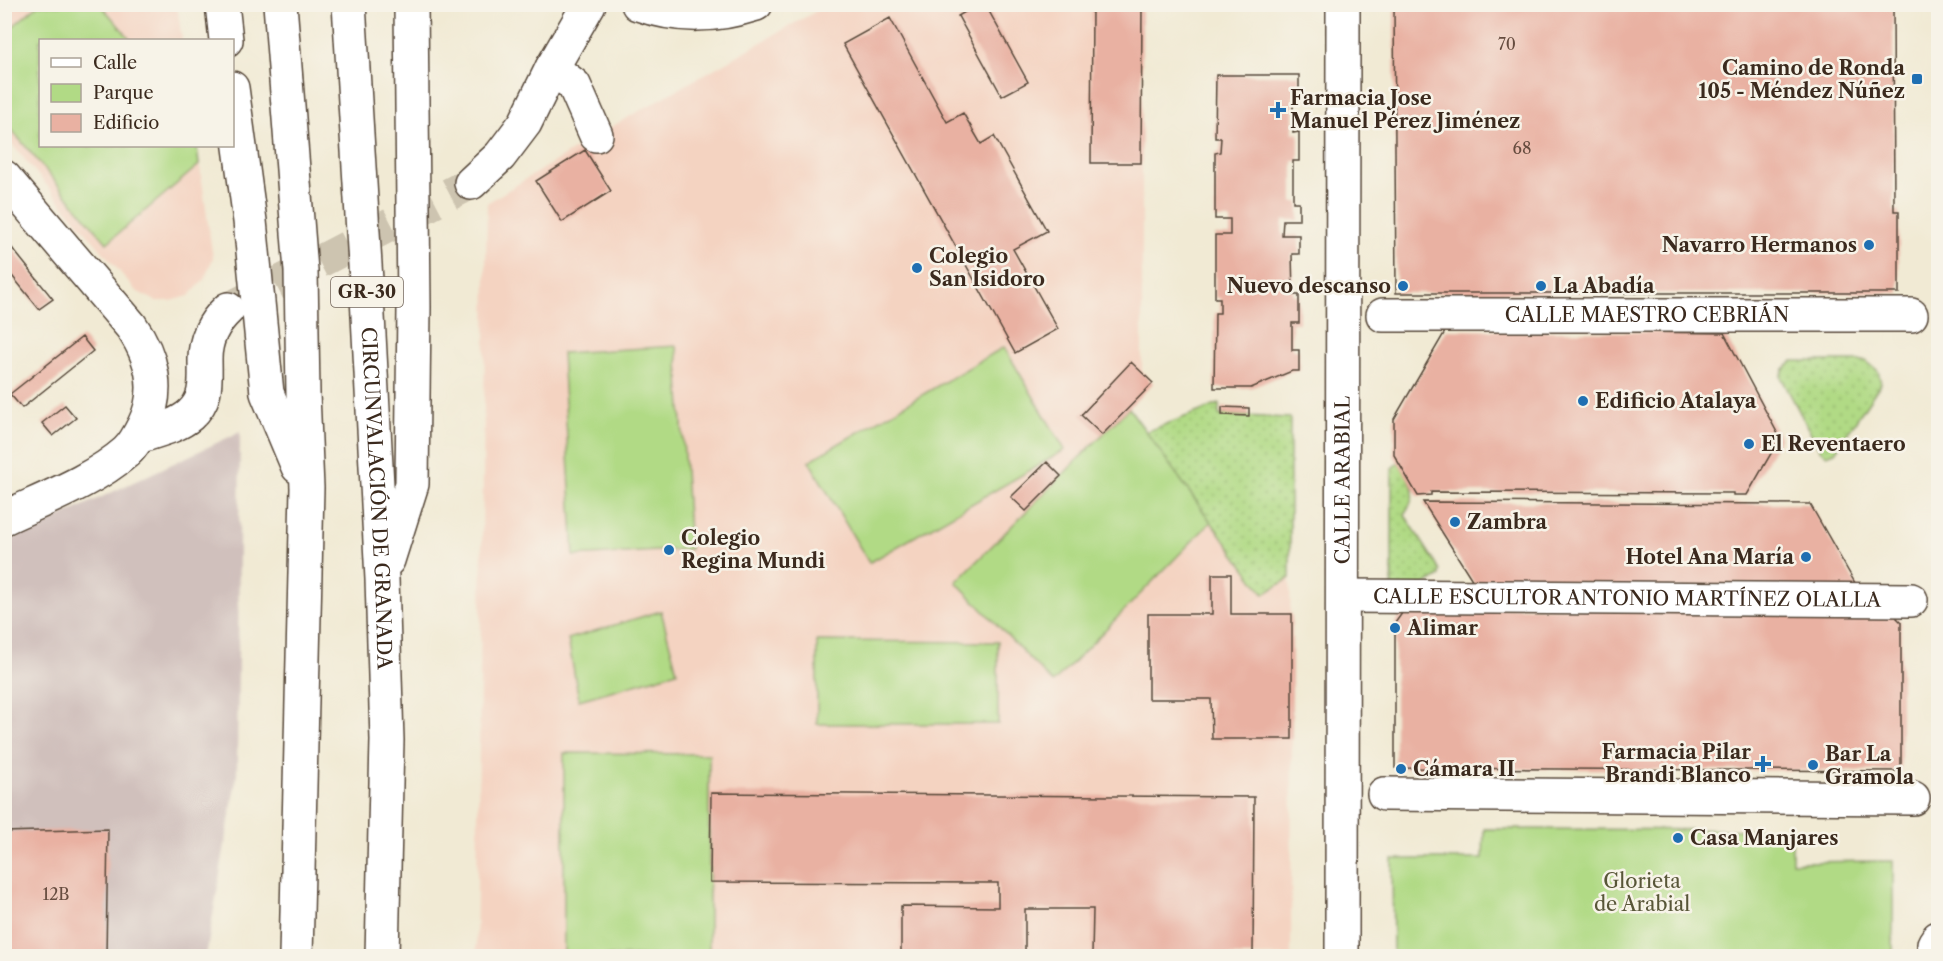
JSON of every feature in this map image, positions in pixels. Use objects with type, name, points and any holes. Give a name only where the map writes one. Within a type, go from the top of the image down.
[{"type":"main road","points":[[222,4],[226,39]]},
{"type":"main road","points":[[280,4],[301,271],[307,488],[296,957]]},
{"type":"main road","name":"CIRCUNVALACIÓN DE GRANADA","points":[[349,4],[368,297],[382,579],[387,740],[382,957]]},
{"type":"main road","points":[[382,579],[412,484],[414,307],[411,4]]},
{"type":"main road","points":[[471,183],[500,156],[525,123],[552,68],[589,4]]},
{"type":"main road","points":[[638,4],[681,15],[729,13],[756,4]]},
{"type":"main road","name":"CALLE ARABIAL","points":[[1342,957],[1343,4]]},
{"type":"main road","points":[[552,68],[574,85],[596,135]]},
{"type":"main road","points":[[234,103],[250,220],[267,393],[307,488]]},
{"type":"main road","points":[[4,177],[140,339],[151,367],[153,394],[146,421],[128,450],[99,472],[4,518]]},
{"type":"main road","points":[[138,437],[178,423],[190,415],[202,401],[206,388],[204,357],[211,331],[216,321],[228,309]]},
{"type":"main road","name":"CALLE MAESTRO CEBRIÁN","points":[[1383,315],[1911,315]]},
{"type":"main road","points":[[153,394],[169,391],[180,385],[204,357]]},
{"type":"main road","name":"CALLE ESCULTOR ANTONIO MARTÍNEZ OLALLA","points":[[1343,596],[1911,600]]},
{"type":"main road","points":[[1384,794],[1912,798]]},
{"type":"main road","points":[[1934,957],[1934,944],[1938,938]]},
{"type":"shaded area","points":[[4,5],[177,5],[182,39],[39,39],[39,147],[197,147],[213,258],[204,280],[189,296],[171,301],[156,301],[136,291],[5,136]]},
{"type":"shaded area","name":"Colegio Regina Mundi","points":[[827,5],[1142,5],[1142,372],[1153,383],[1129,408],[1263,593],[1290,578],[1291,956],[476,956],[487,203],[611,127]]},
{"type":"shaded area","points":[[240,432],[237,774],[206,956],[5,956],[4,543]]},
{"type":"green space","points":[[38,5],[101,5],[130,39],[39,39],[39,147],[197,147],[199,165],[107,243],[5,122],[5,33]]},
{"type":"green space","points":[[677,346],[690,549],[574,556],[562,353]]},
{"type":"green space","points":[[1004,347],[1065,450],[869,563],[809,461]]},
{"type":"green space","points":[[1793,361],[1866,361],[1878,371],[1881,383],[1835,452],[1827,455],[1820,450],[1781,377],[1784,369]]},
{"type":"green space","points":[[1219,404],[1219,415],[1290,418],[1290,578],[1264,594],[1145,432]]},
{"type":"green space","points":[[1129,408],[1211,522],[1053,683],[956,582]]},
{"type":"green space","points":[[1399,462],[1408,477],[1413,493],[1405,515],[1440,570],[1440,576],[1420,588],[1392,588],[1392,468]]},
{"type":"green space","points":[[661,611],[677,672],[579,700],[568,639]]},
{"type":"green space","points":[[817,641],[998,642],[998,724],[817,724]]},
{"type":"green space","points":[[564,753],[709,754],[709,956],[564,956]]},
{"type":"green space","name":"Glorieta de Arabial","points":[[1484,829],[1792,830],[1792,862],[1893,861],[1893,956],[1393,956],[1392,859],[1483,859]]},
{"type":"building","points":[[979,4],[985,4],[1028,82],[1002,96],[958,16]]},
{"type":"building","points":[[1092,4],[1142,4],[1141,163],[1091,163]]},
{"type":"building","points":[[1394,4],[1893,4],[1894,211],[1899,211],[1899,293],[1396,293]]},
{"type":"building","points":[[890,18],[947,122],[963,113],[981,144],[994,136],[1047,231],[1013,249],[1058,329],[1015,353],[843,44]]},
{"type":"building","points":[[1216,75],[1299,75],[1299,96],[1293,96],[1293,133],[1299,132],[1299,161],[1293,161],[1293,202],[1299,202],[1299,220],[1283,220],[1282,235],[1299,235],[1299,254],[1292,254],[1293,295],[1299,295],[1299,323],[1292,323],[1292,350],[1299,350],[1299,371],[1292,371],[1251,388],[1214,388],[1215,313],[1220,313],[1220,298],[1215,298],[1215,235],[1230,235],[1230,219],[1215,219],[1215,153],[1220,152],[1221,138],[1215,138]]},
{"type":"building","points":[[585,150],[611,191],[562,222],[536,181]]},
{"type":"building","points":[[4,238],[53,299],[39,309],[4,266]]},
{"type":"building","name":"Edificio Atalaya","points":[[1446,330],[1724,333],[1780,438],[1747,495],[1733,495],[1733,493],[1431,492],[1431,495],[1418,496],[1394,455],[1394,419]]},
{"type":"building","points":[[82,337],[93,351],[22,408],[10,394]]},
{"type":"building","points":[[1131,362],[1153,383],[1102,435],[1081,415]]},
{"type":"building","points":[[65,405],[76,418],[53,436],[42,423]]},
{"type":"building","points":[[1222,407],[1249,408],[1249,416],[1222,415]]},
{"type":"building","points":[[1047,462],[1061,476],[1026,511],[1011,497]]},
{"type":"building","points":[[1423,502],[1810,504],[1859,590],[1476,586]]},
{"type":"building","points":[[1212,574],[1231,574],[1231,614],[1292,614],[1292,739],[1212,739],[1211,699],[1148,699],[1148,614],[1212,614]]},
{"type":"building","points":[[1429,608],[1429,613],[1440,613],[1441,608],[1887,608],[1901,622],[1901,771],[1395,768],[1395,623],[1405,609]]},
{"type":"building","points":[[711,793],[1254,797],[1253,956],[1092,956],[1093,909],[1025,909],[1025,956],[901,956],[901,906],[998,907],[998,883],[710,882]]},
{"type":"building","points":[[108,829],[106,956],[4,956],[4,832]]},
{"type":"tunnel","points":[[232,307],[471,183]]},
{"type":"place","name":"Camino de Ronda 105 - Méndez Núñez","points":[[1917,79]]},
{"type":"place","name":"Farmacia Jose Manuel Pérez Jiménez","points":[[1278,110]]},
{"type":"place","name":"Navarro Hermanos","points":[[1869,245]]},
{"type":"place","name":"Colegio San Isidoro","points":[[917,268]]},
{"type":"place","name":"Nuevo descanso","points":[[1403,286]]},
{"type":"place","name":"La Abadía","points":[[1541,286]]},
{"type":"place","name":"Edificio Atalaya","points":[[1583,401]]},
{"type":"place","name":"El Reventaero","points":[[1749,444]]},
{"type":"place","name":"Zambra","points":[[1455,522]]},
{"type":"place","name":"Colegio Regina Mundi","points":[[669,550]]},
{"type":"place","name":"Hotel Ana María","points":[[1806,557]]},
{"type":"place","name":"Alimar","points":[[1395,628]]},
{"type":"place","name":"Farmacia Pilar Brandi Blanco","points":[[1763,764]]},
{"type":"place","name":"Bar La Gramola","points":[[1813,765]]},
{"type":"place","name":"Cámara II","points":[[1401,769]]},
{"type":"place","name":"Casa Manjares","points":[[1678,838]]}]
